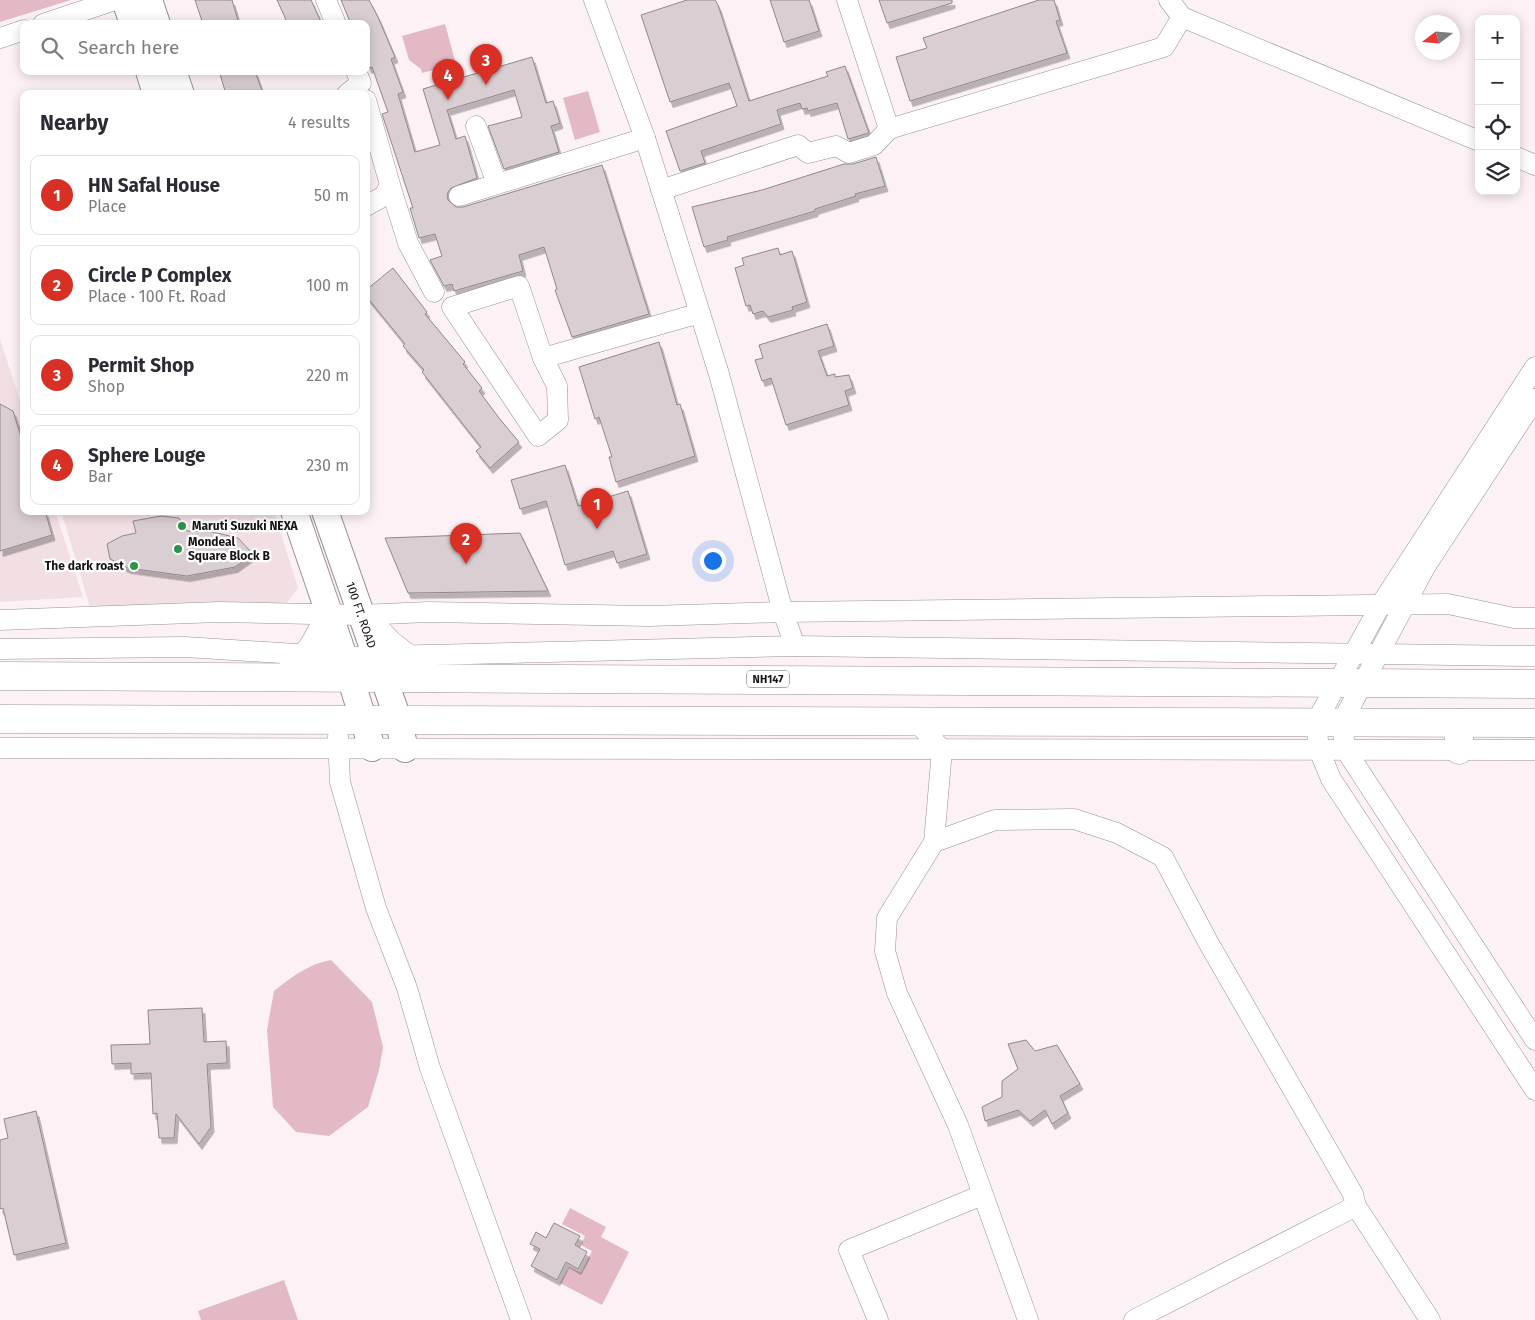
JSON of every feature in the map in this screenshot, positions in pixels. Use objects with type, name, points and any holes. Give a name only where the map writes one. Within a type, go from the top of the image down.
[{"type":"highway","points":[[286,678],[308,656],[322,632],[328,614]]},
{"type":"highway","points":[[361,615],[389,644],[432,678]]},
{"type":"highway","name":"NH147","points":[[0,676],[286,678],[347,667],[379,667],[432,678],[923,680],[1348,685],[1535,684]]},
{"type":"highway","points":[[0,720],[544,719],[1535,723]]},
{"type":"highway","points":[[1459,722],[1459,750]]},
{"type":"main road","points":[[125,0],[132,20]]},
{"type":"main road","points":[[149,0],[156,20]]},
{"type":"main road","points":[[150,75],[155,90]]},
{"type":"main road","points":[[174,75],[180,90]]},
{"type":"main road","points":[[295,515],[347,667],[351,719],[372,748]]},
{"type":"main road","name":"100 FT. ROAD","points":[[326,515],[398,719],[405,749]]},
{"type":"street","points":[[55,20],[115,0]]},
{"type":"street","points":[[326,0],[334,20]]},
{"type":"street","points":[[594,0],[645,138],[719,374],[783,612],[795,646]]},
{"type":"street","points":[[847,0],[888,129]]},
{"type":"street","points":[[661,190],[798,145],[808,153],[836,146],[849,153],[874,145],[888,129],[1164,47],[1175,6],[1475,139]]},
{"type":"street","points":[[0,38],[20,31]]},
{"type":"street","points":[[370,122],[408,243],[434,292]]},
{"type":"street","points":[[476,126],[496,184]]},
{"type":"street","points":[[459,196],[645,138]]},
{"type":"street","points":[[1520,159],[1535,165]]},
{"type":"street","points":[[370,204],[384,196],[390,185]]},
{"type":"street","points":[[519,286],[543,358],[557,386],[558,420],[538,436],[452,307],[519,286]]},
{"type":"street","points":[[543,358],[700,313]]},
{"type":"street","points":[[1535,367],[1380,606],[1353,655],[1348,685],[1329,722],[1319,750],[1331,779],[1535,1090]]},
{"type":"street","points":[[1329,722],[1348,685],[1377,656],[1424,567],[1535,400]]},
{"type":"street","points":[[0,620],[219,612],[361,615],[428,612],[649,616],[783,612],[1448,604],[1514,618],[1535,618]]},
{"type":"street","points":[[379,667],[405,656],[795,646],[1377,656],[1535,656]]},
{"type":"street","points":[[0,649],[185,647],[308,656],[347,667]]},
{"type":"street","points":[[241,719],[242,749]]},
{"type":"street","points":[[351,719],[338,748],[340,782],[376,908],[407,988],[433,1077],[520,1320]]},
{"type":"street","points":[[544,719],[544,750]]},
{"type":"street","points":[[917,722],[942,750],[934,842],[886,918],[885,951],[897,993],[958,1125],[1028,1320]]},
{"type":"street","points":[[1329,722],[1344,750],[1535,1040]]},
{"type":"street","points":[[0,748],[1535,750]]},
{"type":"street","points":[[934,842],[995,820],[1074,819],[1117,833],[1164,857],[1208,942],[1353,1194],[1356,1206],[1430,1320]]},
{"type":"street","points":[[878,1320],[849,1250],[982,1195]]},
{"type":"street","points":[[1134,1320],[1356,1206]]},
{"type":"shaded area","points":[[0,0],[71,0],[0,22]]},
{"type":"shaded area","points":[[445,24],[456,64],[422,73],[421,69],[409,60],[402,36]]},
{"type":"shaded area","points":[[588,91],[600,132],[575,140],[563,98]]},
{"type":"shaded area","points":[[0,339],[20,401],[20,515],[56,515],[83,597],[0,602]]},
{"type":"shaded area","points":[[62,515],[275,515],[298,588],[281,611],[92,614]]},
{"type":"shaded area","points":[[331,960],[372,1002],[383,1047],[379,1070],[368,1107],[329,1136],[296,1132],[273,1107],[267,1030],[274,991],[308,968]]},
{"type":"shaded area","points":[[570,1208],[606,1227],[601,1237],[629,1252],[602,1305],[560,1283],[569,1267],[581,1273],[592,1251],[581,1245],[585,1236],[562,1224]]},
{"type":"shaded area","points":[[284,1280],[298,1320],[201,1320],[198,1311]]},
{"type":"building","points":[[195,0],[232,0],[238,20],[202,20]]},
{"type":"building","points":[[277,0],[311,0],[320,20],[286,20]]},
{"type":"building","points":[[341,0],[369,0],[395,57],[391,59],[403,92],[398,94],[415,152],[440,145],[423,89],[532,57],[546,103],[553,101],[560,123],[551,126],[559,152],[504,169],[488,126],[522,117],[514,90],[447,110],[456,139],[465,136],[477,178],[451,188],[447,194],[448,200],[456,207],[463,207],[602,165],[649,314],[572,337],[555,290],[557,289],[544,247],[519,255],[523,271],[454,291],[452,284],[444,286],[430,260],[442,256],[435,234],[419,238],[410,208],[413,208],[382,114],[388,112],[372,67],[370,68],[370,20],[349,20]]},
{"type":"building","points":[[687,0],[715,0],[749,101],[828,76],[826,72],[845,66],[869,133],[848,139],[837,103],[808,111],[807,108],[802,109],[800,103],[777,110],[781,124],[701,151],[705,163],[680,171],[666,131],[737,106],[729,83],[670,102],[641,15]]},
{"type":"building","points":[[770,0],[809,0],[819,31],[784,42]]},
{"type":"building","points":[[879,0],[952,0],[952,3],[887,23]]},
{"type":"building","points":[[1039,0],[1054,0],[1060,20],[1056,21],[1067,53],[910,101],[896,57],[927,48],[923,38]]},
{"type":"building","points":[[220,75],[256,75],[262,90],[225,90]]},
{"type":"building","points":[[876,157],[885,186],[855,194],[856,196],[815,209],[815,211],[727,237],[728,240],[704,247],[692,207],[762,190],[844,164],[853,164]]},
{"type":"building","points":[[778,248],[780,255],[792,251],[807,302],[792,307],[793,310],[768,317],[763,311],[753,314],[750,305],[746,306],[735,268],[744,265],[742,258]]},
{"type":"building","points":[[393,268],[427,312],[425,314],[465,362],[463,364],[482,388],[479,391],[519,442],[490,468],[476,451],[481,447],[422,372],[424,370],[403,346],[405,344],[370,301],[370,287]]},
{"type":"building","points":[[827,324],[834,346],[818,351],[827,376],[835,374],[835,377],[849,375],[853,388],[845,391],[849,405],[786,425],[771,378],[762,381],[755,360],[763,358],[759,345]]},
{"type":"building","points":[[659,342],[677,405],[680,404],[695,456],[616,482],[609,457],[612,457],[599,417],[595,419],[579,367]]},
{"type":"building","points":[[0,404],[13,411],[20,433],[20,515],[46,515],[52,535],[0,551]]},
{"type":"building","points":[[565,465],[578,506],[628,491],[647,554],[617,563],[613,551],[565,565],[546,501],[520,509],[511,480]]},
{"type":"building","name":"Mondeal Square Block B","points":[[161,516],[179,518],[187,531],[213,532],[238,538],[253,554],[235,567],[187,576],[128,568],[110,559],[107,544],[122,536],[136,533],[133,521]]},
{"type":"building","points":[[520,533],[548,591],[408,593],[385,538]]},
{"type":"building","points":[[202,1008],[204,1042],[226,1041],[227,1063],[207,1064],[211,1127],[199,1144],[176,1114],[174,1138],[159,1138],[157,1113],[153,1114],[151,1073],[131,1074],[131,1063],[112,1064],[111,1045],[150,1044],[148,1010]]},
{"type":"building","points":[[1026,1040],[1035,1051],[1057,1045],[1080,1084],[1060,1096],[1068,1113],[1052,1124],[1045,1110],[1030,1121],[1018,1110],[985,1121],[982,1107],[1002,1097],[1002,1081],[1018,1069],[1008,1044]]},
{"type":"building","points":[[36,1111],[66,1243],[14,1255],[3,1208],[0,1209],[0,1140],[8,1138],[4,1119]]},
{"type":"building","points":[[554,1223],[580,1236],[575,1245],[587,1252],[578,1269],[566,1262],[557,1280],[531,1266],[540,1249],[530,1244],[536,1232],[546,1238]]},
{"type":"place","name":"Permit Shop","points":[[486,85]]},
{"type":"place","name":"Sphere Louge","points":[[448,100]]},
{"type":"place","name":"Maruti Suzuki NEXA","points":[[182,526]]},
{"type":"place","name":"HN Safal House","points":[[597,529]]},
{"type":"place","name":"Mondeal Square Block B","points":[[178,549]]},
{"type":"place","name":"Circle P Complex","points":[[466,564]]},
{"type":"place","name":"The dark roast","points":[[134,566]]}]
